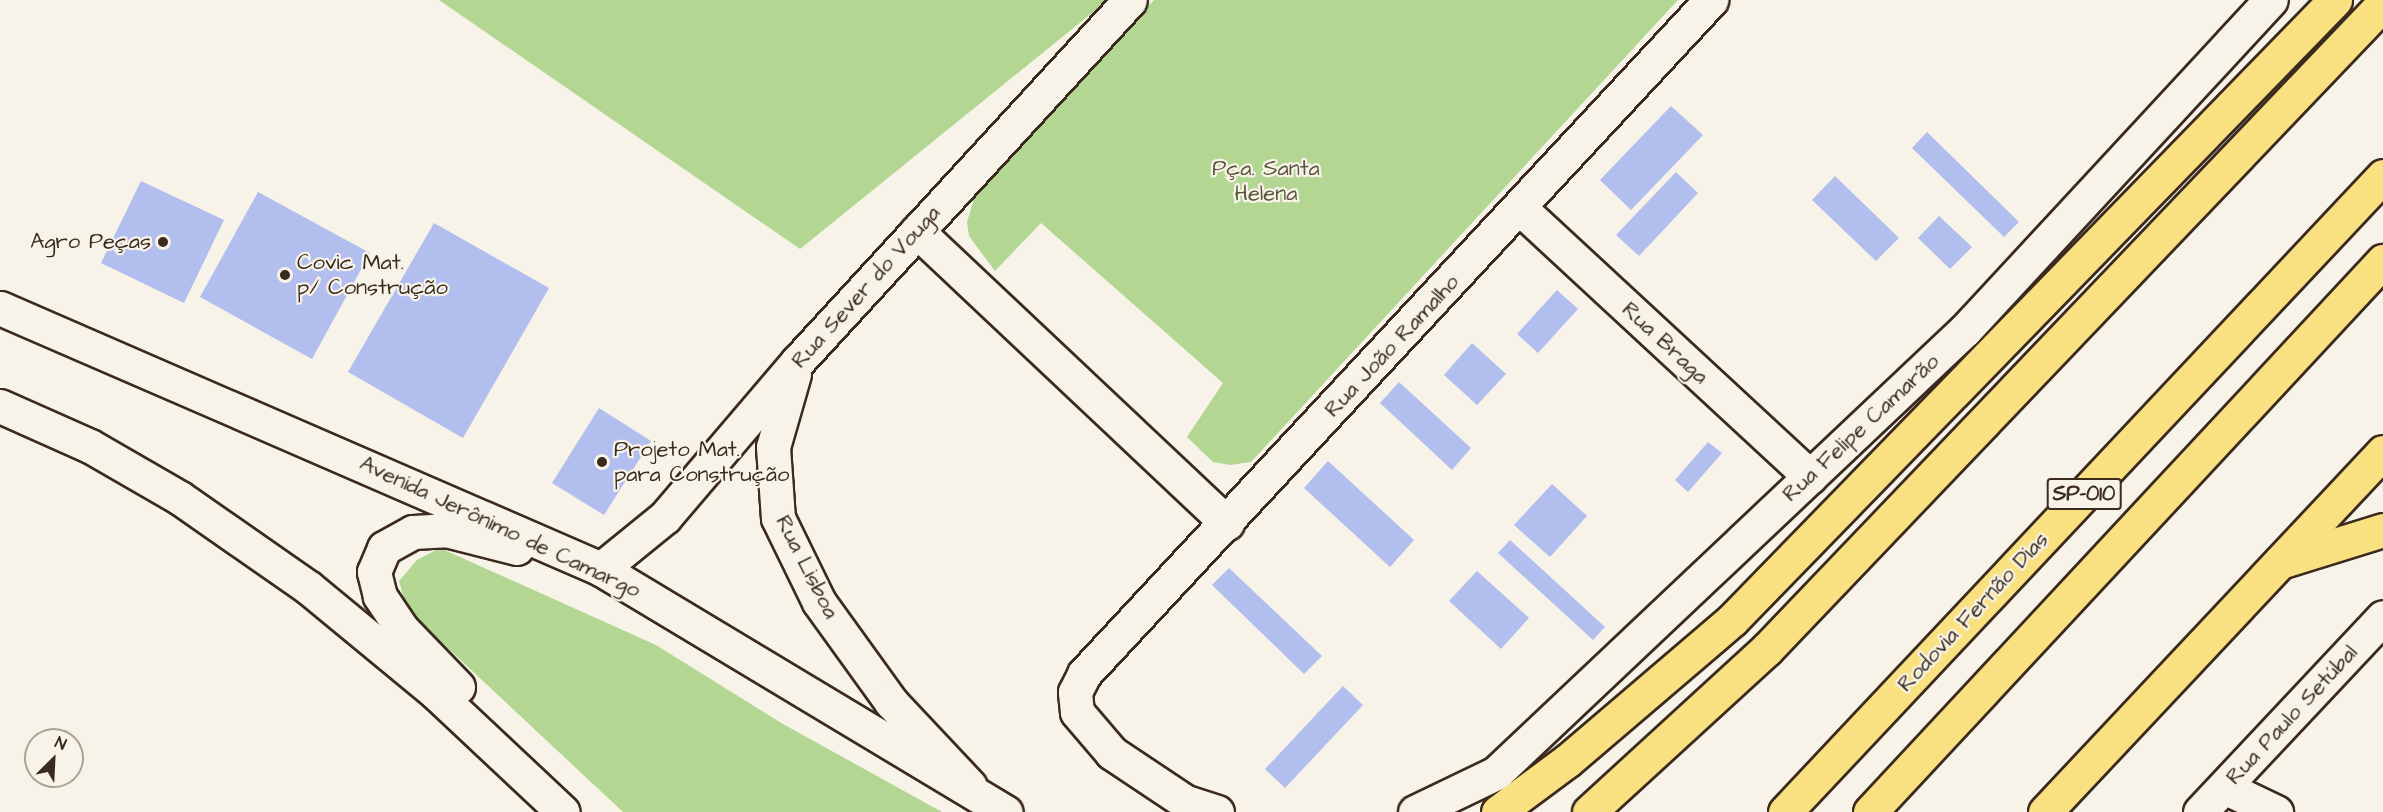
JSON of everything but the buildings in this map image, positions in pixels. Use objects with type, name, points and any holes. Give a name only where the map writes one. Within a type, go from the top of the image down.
[{"type":"highway","points":[[1498,812],[1567,761],[1732,620],[2335,0]]},
{"type":"highway","points":[[1589,812],[1766,650],[2383,4]]},
{"type":"highway","name":"Rodovia Fernão Dias","points":[[1785,812],[2382,176]]},
{"type":"highway","name":"SP-010","points":[[1870,812],[2383,261]]},
{"type":"highway","points":[[2045,812],[2383,452]]},
{"type":"highway","points":[[2279,563],[2383,530]]},
{"type":"street","name":"Rua Sever do Vouga","points":[[589,564],[665,517],[798,361],[1130,0]]},
{"type":"street","name":"Rua João Ramalho","points":[[1217,812],[1184,801],[1112,753],[1077,712],[1075,692],[1089,669],[1521,209],[1711,0]]},
{"type":"street","name":"Rua Felipe Camarão","points":[[1415,812],[1496,773],[1965,330],[2271,0]]},
{"type":"street","name":"Rua Braga","points":[[1521,209],[1809,477]]},
{"type":"street","points":[[917,231],[1227,523]]},
{"type":"street","name":"Avenida Jerônimo de Camargo","points":[[0,308],[101,355],[362,461],[589,564],[994,804]]},
{"type":"street","points":[[0,318],[101,355]]},
{"type":"street","name":"Rua Lisboa","points":[[798,361],[772,447],[778,518],[819,602],[891,702],[994,804]]},
{"type":"street","points":[[0,406],[90,446],[180,498],[309,588],[500,748],[563,812]]},
{"type":"street","points":[[500,748],[470,699],[402,629],[380,596],[374,572],[384,548],[413,531],[446,530],[589,564]]},
{"type":"street","name":"Rua Paulo Setúbal","points":[[2200,812],[2383,617]]},
{"type":"street","points":[[2223,787],[2276,812]]},
{"type":"green space","points":[[439,0],[1108,0],[800,249]]},
{"type":"green space","name":"Pça. Santa Helena","points":[[1154,0],[1678,0],[1251,462],[1230,465],[1213,462],[1187,437],[1223,383],[1041,223],[995,271],[969,236],[967,222],[976,192]]},
{"type":"green space","points":[[440,548],[656,645],[783,724],[942,812],[623,812],[407,610],[399,581],[417,560]]},
{"type":"place","name":"Agro Peças","points":[[163,242]]},
{"type":"place","name":"Covic Mat. p/ Construção","points":[[285,275]]},
{"type":"place","name":"Projeto Mat. para Construção","points":[[602,462]]}]
